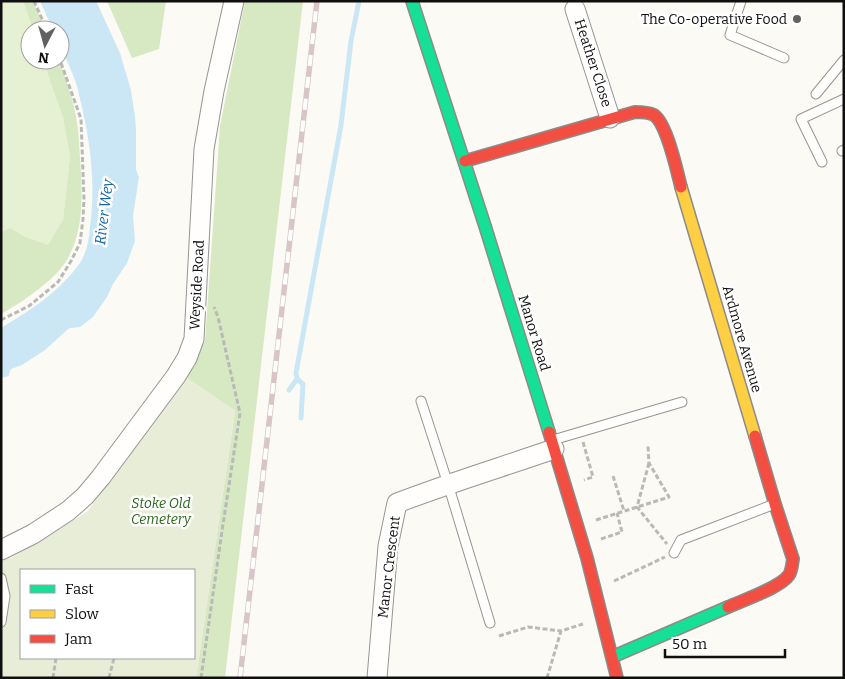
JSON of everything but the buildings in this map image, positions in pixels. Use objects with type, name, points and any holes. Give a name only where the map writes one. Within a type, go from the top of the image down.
[{"type":"street","name":"Weyside Road","points":[[1,550],[33,534],[68,511],[85,496],[176,376],[187,358],[194,339],[204,149],[214,91],[234,1]]},
{"type":"street","name":"Manor Road","points":[[412,1],[465,161],[553,445],[596,590],[617,678]]},
{"type":"street","name":"Heather Close","points":[[575,9],[610,118]]},
{"type":"street","name":"Ardmore Avenue","points":[[465,161],[635,112],[653,114],[659,119],[666,135],[793,559],[789,575],[778,585],[612,657]]},
{"type":"street","name":"Manor Crescent","points":[[377,678],[388,546],[397,503],[481,474],[553,445]]},
{"type":"lane","points":[[741,1],[730,35],[784,58]]},
{"type":"lane","points":[[816,94],[844,60]]},
{"type":"lane","points":[[822,162],[801,119],[844,99]]},
{"type":"lane","points":[[421,401],[490,622]]},
{"type":"lane","points":[[553,445],[580,431],[682,402]]},
{"type":"lane","points":[[674,553],[681,540],[775,504]]},
{"type":"lane","points":[[1,578],[5,596],[1,622]]},
{"type":"path","points":[[34,1],[43,20]]},
{"type":"path","points":[[1,320],[29,306],[58,282],[80,243],[84,198],[81,119],[64,70]]},
{"type":"path","points":[[201,678],[240,413],[218,317],[211,301]]},
{"type":"path","points":[[565,486],[593,477],[580,431]]},
{"type":"path","points":[[637,507],[649,463],[648,446]]},
{"type":"path","points":[[577,526],[668,497],[649,463]]},
{"type":"path","points":[[613,476],[624,511]]},
{"type":"path","points":[[596,590],[674,553],[637,507]]},
{"type":"path","points":[[583,546],[622,532],[617,513]]},
{"type":"path","points":[[499,636],[528,626],[562,631],[603,619]]},
{"type":"path","points":[[547,678],[562,631]]},
{"type":"path","points":[[52,678],[56,659]]},
{"type":"path","points":[[108,678],[114,659]]},
{"type":"green space","points":[[1,1],[23,1],[30,20],[20,20],[20,70],[46,70],[63,118],[70,156],[63,220],[24,300],[1,314]]},
{"type":"green space","points":[[23,1],[33,1],[42,20],[30,20]]},
{"type":"green space","points":[[107,1],[166,1],[159,49],[132,58]]},
{"type":"green space","points":[[245,1],[303,1],[225,678],[196,678],[235,411],[187,378],[205,341],[220,126]]},
{"type":"green space","points":[[46,70],[63,70],[76,114],[82,196],[80,222],[73,246],[63,266],[48,282],[1,314],[1,232],[10,228],[25,237],[48,245],[63,220],[70,156],[63,118]]},
{"type":"green space","name":"Stoke Old Cemetery","points":[[187,378],[235,411],[196,678],[1,678],[1,561],[11,558],[87,512]]},
{"type":"water","name":"River Wey","points":[[40,1],[96,1],[120,53],[131,90],[135,117],[136,170],[139,177],[133,216],[135,241],[127,263],[93,317],[80,327],[70,328],[45,350],[22,365],[11,369],[9,376],[1,378],[1,328],[44,300],[63,283],[80,263],[90,232],[92,210],[91,160],[83,111],[76,82],[70,68],[70,20],[49,20]]},
{"type":"waterway","points":[[289,390],[297,379],[296,373],[341,125],[351,41],[359,1]]},
{"type":"waterway","points":[[297,379],[303,384],[301,418]]},
{"type":"railway","points":[[240,678],[317,1]]},
{"type":"traffic: fast","points":[[412,1],[549,432]]},
{"type":"traffic: fast","points":[[612,657],[728,607]]},
{"type":"traffic: slow","points":[[681,187],[755,436]]},
{"type":"traffic: jam","points":[[465,161],[635,112],[644,112],[654,115],[663,128],[671,148],[681,187]]},
{"type":"traffic: jam","points":[[549,432],[587,558],[617,678]]},
{"type":"traffic: jam","points":[[728,607],[761,593],[784,580],[791,571],[793,559],[755,436]]},
{"type":"place","name":"The Co-operative Food","points":[[797,19]]}]
